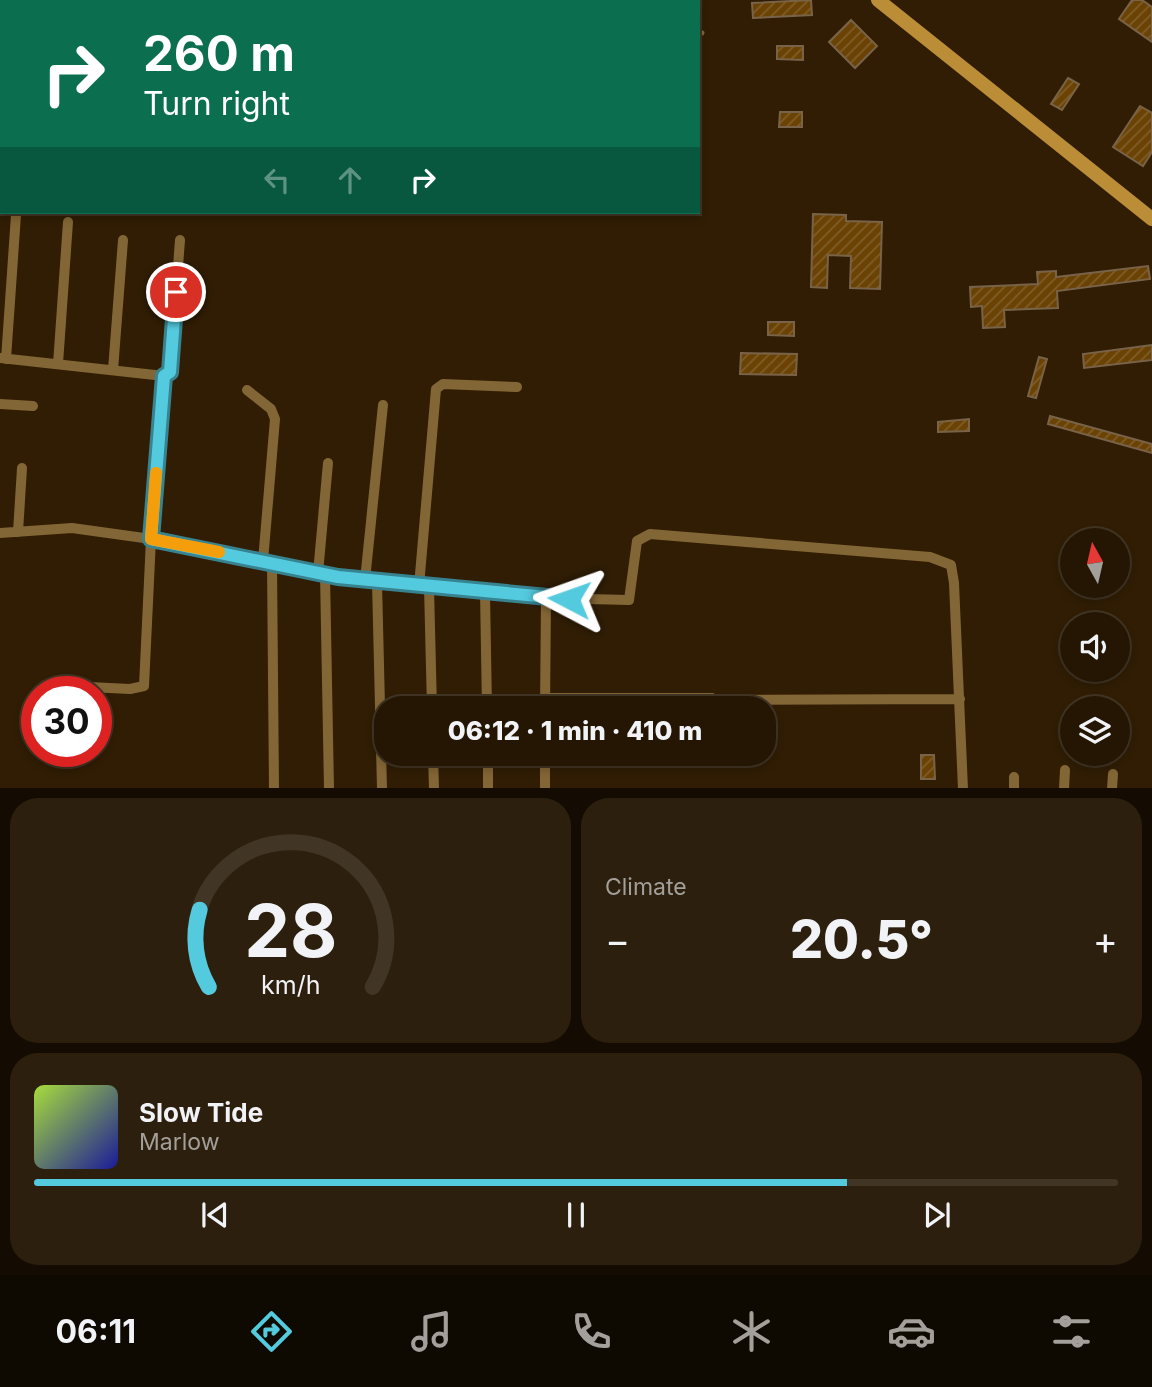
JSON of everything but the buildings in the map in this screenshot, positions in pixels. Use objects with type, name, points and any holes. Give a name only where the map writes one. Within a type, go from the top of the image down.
[{"type":"street","points":[[878,0],[1152,219]]},
{"type":"street","points":[[16,215],[3,359],[164,376],[170,372],[180,240]]},
{"type":"street","points":[[58,364],[68,222]]},
{"type":"street","points":[[113,370],[122,240]]},
{"type":"street","points":[[112,688],[144,686],[151,539],[164,376]]},
{"type":"street","points":[[431,696],[424,587],[436,389],[443,384],[517,387]]},
{"type":"street","points":[[247,390],[271,409],[275,419],[268,562],[274,788]]},
{"type":"street","points":[[0,404],[33,406]]},
{"type":"street","points":[[365,580],[383,405]]},
{"type":"street","points":[[328,463],[321,574],[329,788]]},
{"type":"street","points":[[18,532],[22,468]]},
{"type":"street","points":[[0,533],[72,528],[151,539],[321,574],[546,598],[629,600],[637,541],[650,534],[930,557],[951,565],[954,583],[963,788]]},
{"type":"street","points":[[377,582],[382,788]]},
{"type":"street","points":[[485,592],[487,696]]},
{"type":"street","points":[[545,696],[546,598]]},
{"type":"street","points":[[776,700],[960,699]]},
{"type":"street","points":[[433,766],[434,788]]},
{"type":"street","points":[[488,766],[488,788]]},
{"type":"street","points":[[545,766],[545,788]]},
{"type":"street","points":[[1064,788],[1065,770]]},
{"type":"street","points":[[1112,788],[1113,774]]},
{"type":"slow traffic","points":[[156,473],[151,539],[219,552]]},
{"type":"route","points":[[176,292],[170,372],[164,376],[151,539],[338,577],[569,599]]}]
